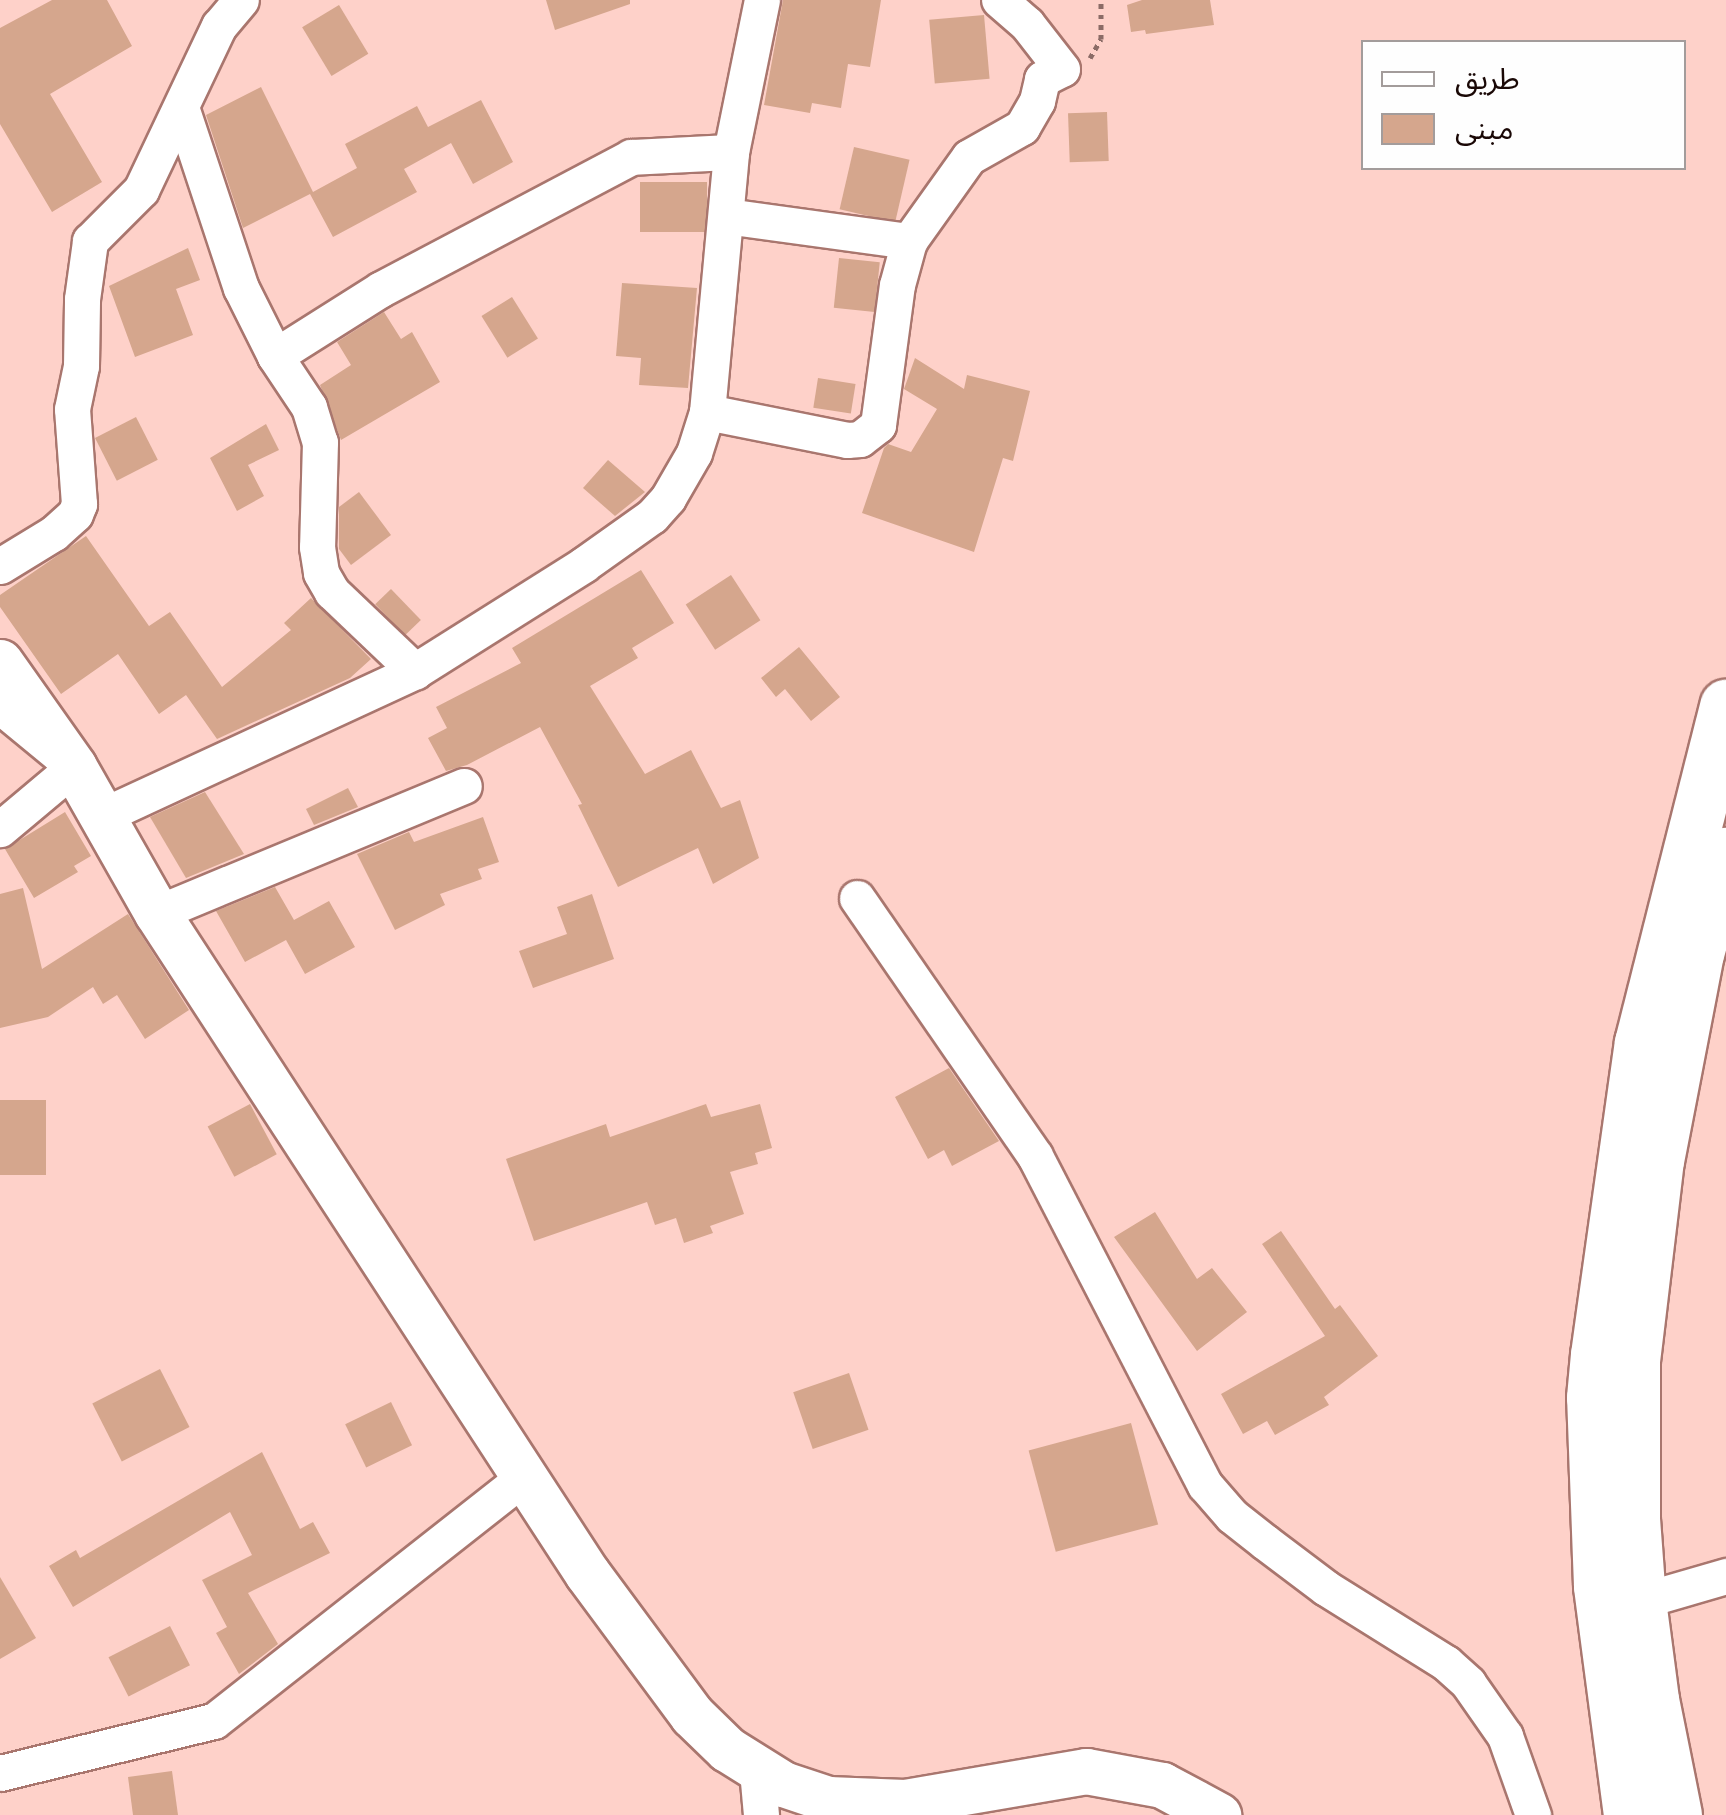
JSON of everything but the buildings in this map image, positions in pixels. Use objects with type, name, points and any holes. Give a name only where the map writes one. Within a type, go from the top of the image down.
[{"type":"highway","points":[[1630,1815],[1601,1603],[1594,1383],[1610,1242],[1641,1043],[1726,706]]},
{"type":"highway","points":[[1676,1815],[1652,1700],[1640,1601],[1633,1496],[1637,1322],[1658,1161],[1698,954],[1726,854]]},
{"type":"main road","points":[[0,662],[74,767],[157,913],[523,1478],[587,1573],[692,1715],[757,1770],[828,1799],[904,1802],[1086,1772],[1162,1785],[1218,1815]]},
{"type":"street","points":[[0,566],[54,533],[75,514],[78,494],[72,408],[81,366],[82,298],[90,241],[141,190],[220,26],[241,0]]},
{"type":"street","points":[[104,815],[415,672],[582,566],[652,516],[668,498],[694,453],[707,412],[730,152],[762,0]]},
{"type":"street","points":[[707,412],[847,440],[870,433],[878,424],[886,391],[897,286],[910,241],[970,157],[1022,127],[1037,101],[1042,79],[1062,69],[1027,24],[999,0]]},
{"type":"street","points":[[181,107],[234,270],[275,356],[309,407],[320,442],[317,547],[322,573],[332,592],[415,672]]},
{"type":"street","points":[[275,356],[381,289],[630,157],[730,152]]},
{"type":"street","points":[[726,216],[910,241]]},
{"type":"street","points":[[0,706],[74,767],[0,830]]},
{"type":"street","points":[[157,913],[464,786]]},
{"type":"street","points":[[857,898],[1035,1156],[1205,1486],[1232,1516],[1326,1588],[1432,1653],[1468,1683],[1505,1736],[1533,1815]]},
{"type":"street","points":[[0,1772],[214,1721],[523,1478]]},
{"type":"street","points":[[1640,1601],[1726,1576]]},
{"type":"street","points":[[757,1770],[761,1815]]},
{"type":"path","points":[[1062,69],[1084,62],[1098,48],[1101,0]]}]
